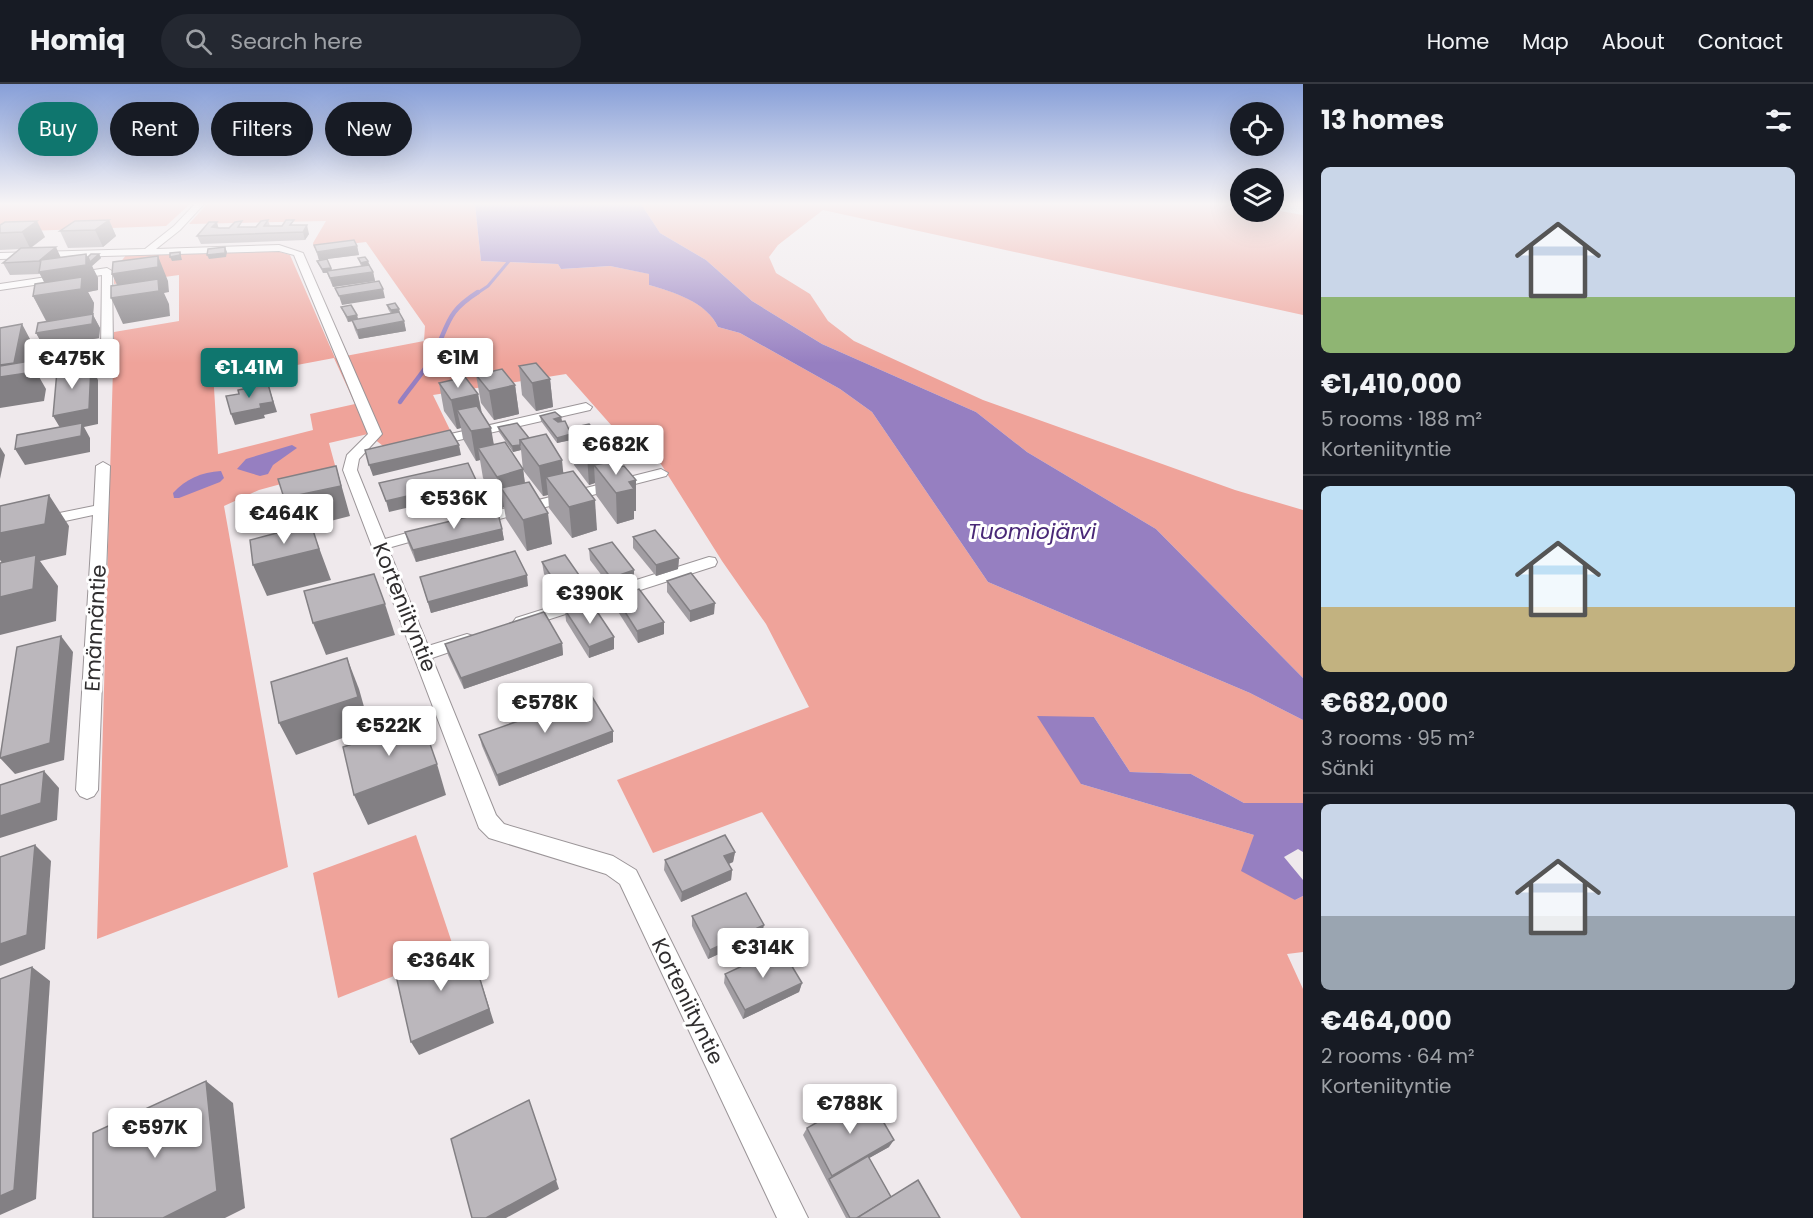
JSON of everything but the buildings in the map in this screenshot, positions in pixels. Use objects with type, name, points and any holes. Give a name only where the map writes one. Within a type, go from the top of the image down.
[{"type":"street","name":"Korteniityntie","points":[[300,257],[374,429],[375,448],[354,454],[350,462],[350,470],[490,827],[613,866],[628,877],[793,1218]]},
{"type":"street","points":[[0,287],[107,271],[107,350]]},
{"type":"street","points":[[418,446],[586,407]]},
{"type":"street","name":"Emännäntie","points":[[87,790],[103,466]]},
{"type":"street","points":[[380,545],[661,473]]},
{"type":"street","points":[[0,530],[100,509]]},
{"type":"street","points":[[504,628],[709,562]]},
{"type":"street","points":[[424,654],[481,635]]},
{"type":"shaded area","points":[[125,257],[291,257],[335,358],[424,341],[425,326],[376,257],[481,257],[481,261],[558,264],[561,269],[610,266],[650,274],[649,285],[689,299],[706,311],[718,327],[740,333],[840,389],[872,412],[988,582],[1250,693],[1303,720],[1303,803],[1244,803],[1191,774],[1130,772],[1094,717],[1081,784],[1254,835],[1295,900],[1303,896],[1303,952],[1287,954],[1303,989],[1303,1218],[1021,1218],[762,812],[653,853],[617,780],[809,707],[766,624],[722,561],[659,461],[619,434],[566,374],[433,395],[451,432],[383,446],[368,434],[329,443],[336,469],[259,490],[224,506],[288,867],[97,939],[114,332],[179,321],[179,275],[114,284],[114,271]],"holes":[[[334,358],[355,404],[310,414],[313,430],[218,454],[213,371],[281,368]]]},
{"type":"shaded area","points":[[701,257],[769,257],[776,273],[810,294],[828,321],[854,341],[983,400],[1235,490],[1303,510],[1303,678],[1156,529],[1027,452],[976,412],[822,344],[752,301]]},
{"type":"shaded area","points":[[1037,257],[1303,257],[1303,315]]},
{"type":"shaded area","points":[[416,835],[455,952],[338,998],[313,873]]},
{"type":"water","name":"Tuomiojärvi","points":[[481,257],[701,257],[752,301],[822,344],[976,412],[1027,452],[1156,529],[1303,678],[1303,720],[1250,693],[988,582],[872,412],[840,389],[740,333],[718,327],[706,311],[688,299],[649,285],[649,274],[610,266],[561,269],[558,264],[481,261]]},
{"type":"water","points":[[292,445],[297,448],[273,465],[268,474],[260,476],[237,469],[246,459]]},
{"type":"water","points":[[221,471],[224,478],[220,482],[174,498],[173,493],[189,480],[207,473]]},
{"type":"water","points":[[1037,716],[1094,717],[1130,772],[1191,774],[1244,803],[1303,803],[1303,852],[1298,849],[1284,857],[1303,880],[1303,896],[1295,900],[1241,871],[1254,835],[1081,784]]},
{"type":"waterway","points":[[476,294],[488,286],[509,261]]},
{"type":"waterway","points":[[400,402],[432,358],[450,318],[460,305],[478,292]]}]
